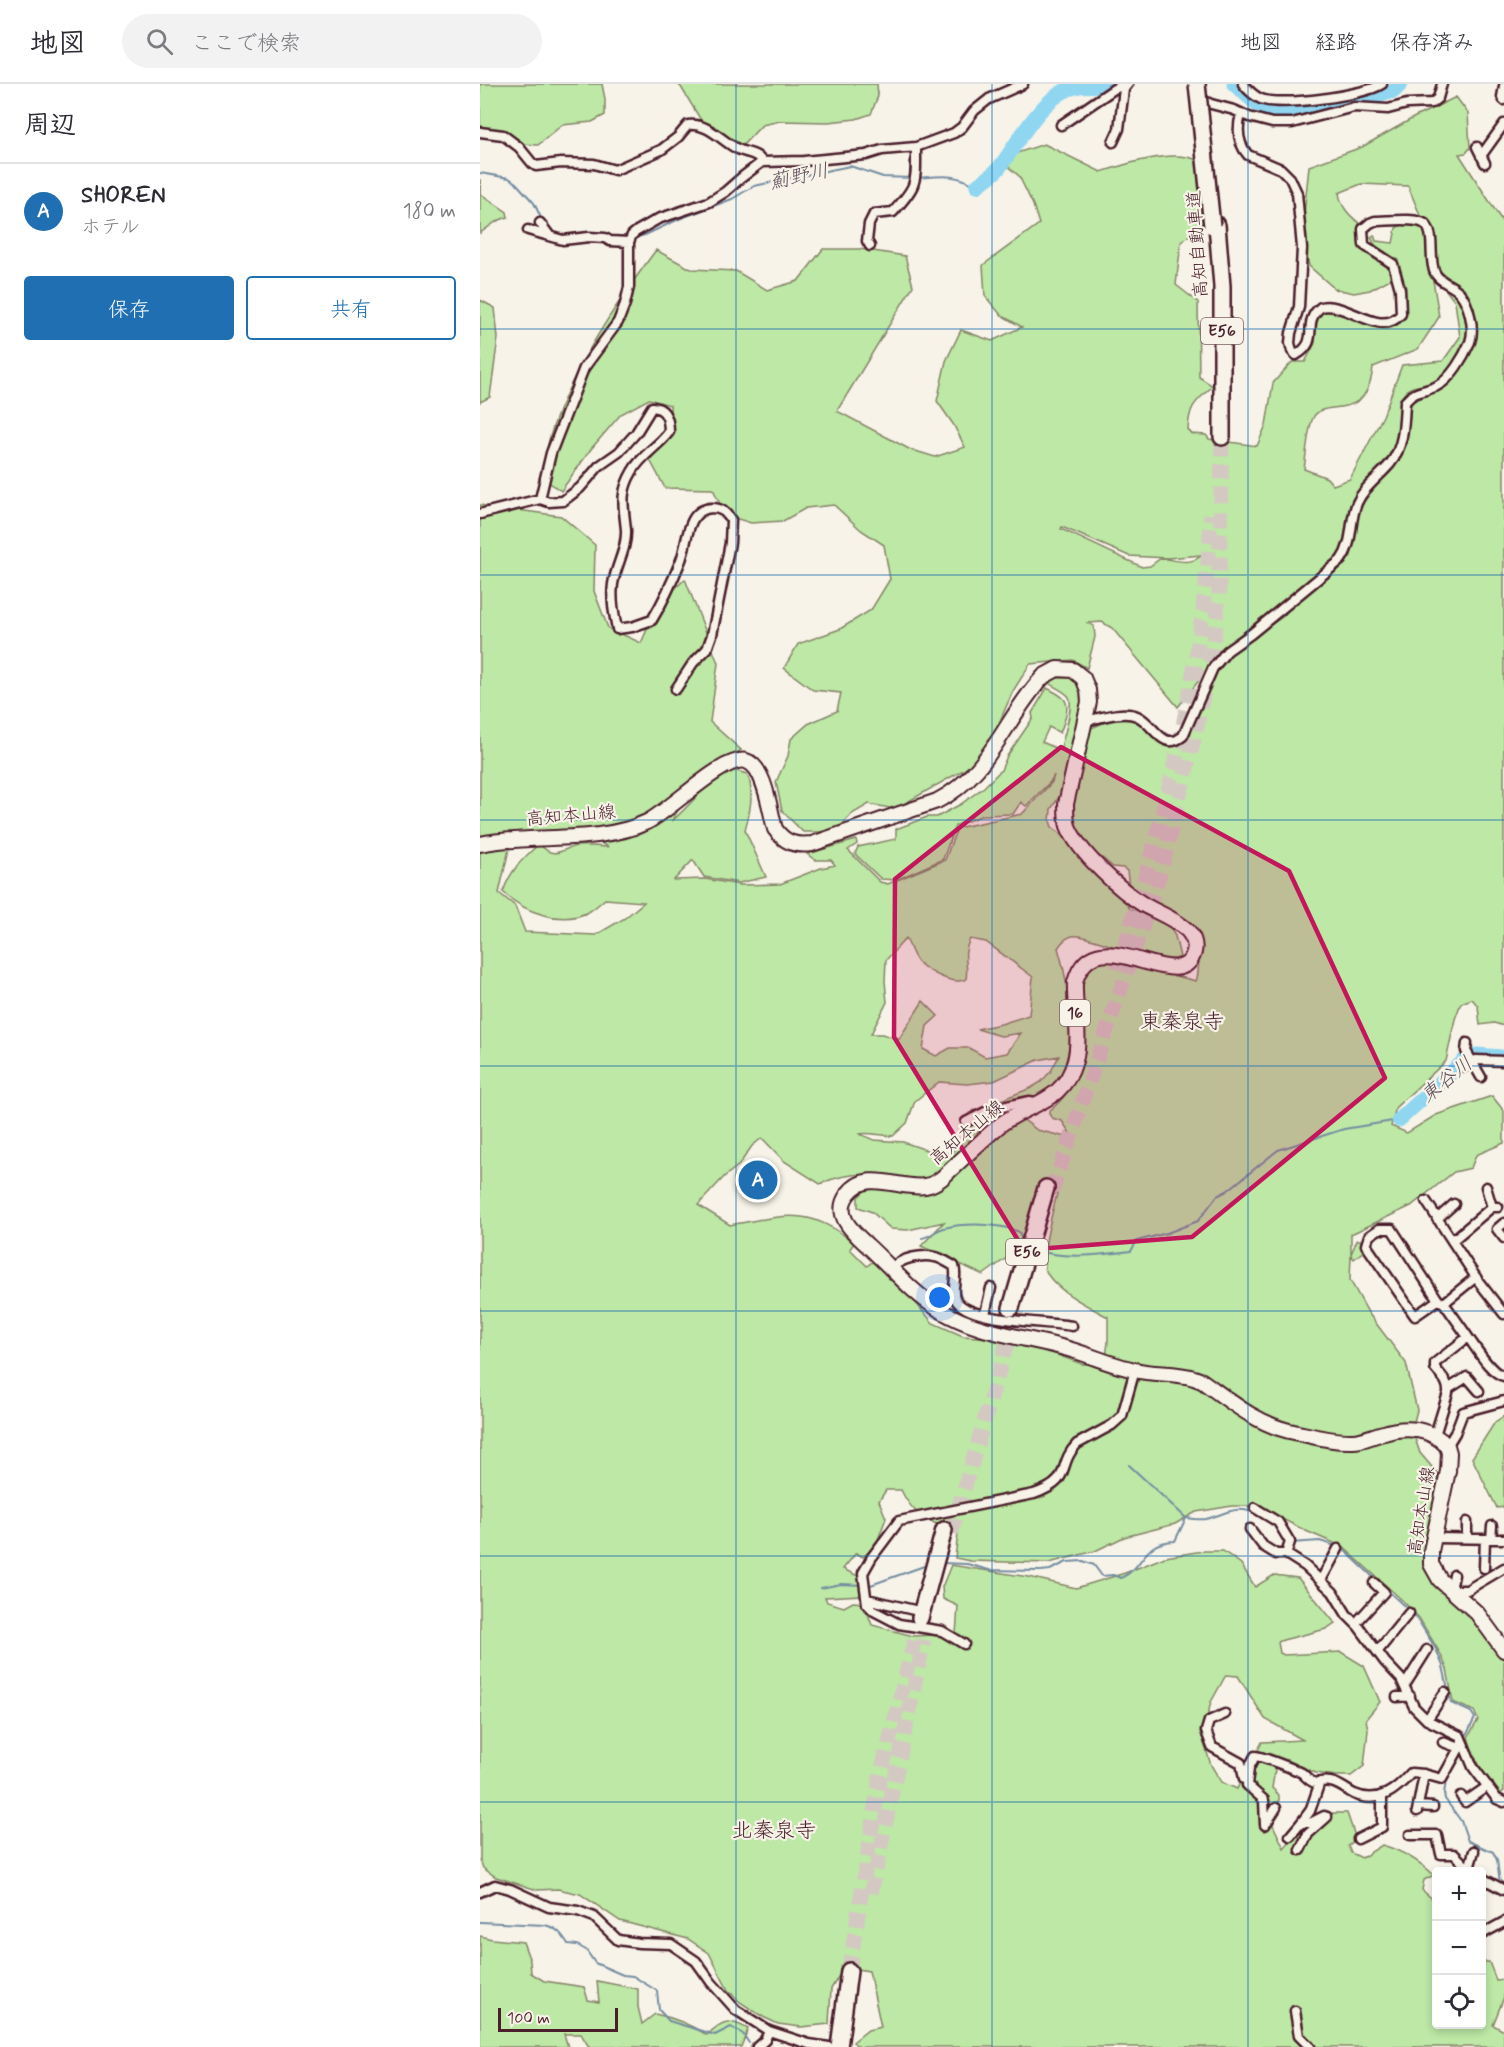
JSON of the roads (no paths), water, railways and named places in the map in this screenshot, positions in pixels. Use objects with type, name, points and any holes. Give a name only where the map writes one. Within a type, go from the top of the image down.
[{"type":"highway","name":"高知自動車道","points":[[1196,84],[1222,286],[1219,437]]},
{"type":"highway","name":"高知自動車道","points":[[1202,84],[1214,225]]},
{"type":"highway","name":"E56","points":[[1015,1306],[1047,1196]]},
{"type":"highway","points":[[921,1616],[947,1532]]},
{"type":"highway","points":[[840,2045],[852,1972]]},
{"type":"main road","name":"高知本山線","points":[[480,844],[513,839],[598,835],[629,829],[654,818],[709,776],[730,762],[738,760],[748,761],[759,771],[775,829],[779,835],[793,844],[812,844],[951,795],[977,771],[1029,694],[1044,676],[1053,670],[1068,668],[1077,672],[1083,678],[1089,696],[1086,721],[1066,804],[1065,813],[1069,828],[1090,858],[1120,888],[1187,930],[1193,938],[1194,952],[1185,964],[1172,969],[1114,954],[1102,954],[1084,963],[1075,982],[1076,1053],[1074,1063],[1062,1086],[1049,1099],[1009,1119],[933,1184],[918,1186],[869,1181],[857,1185],[847,1195],[843,1204],[847,1226],[938,1309],[967,1324],[1068,1349],[1135,1370],[1198,1379],[1259,1421],[1287,1431],[1344,1441],[1362,1440],[1399,1430],[1416,1430],[1435,1435],[1447,1446],[1449,1462],[1431,1564],[1437,1576],[1450,1590],[1500,1636],[1504,1650]]},
{"type":"street","points":[[528,230],[563,240],[589,237],[605,238],[610,241],[630,238],[658,219],[709,202],[762,162],[866,155],[882,150],[916,147],[954,133],[962,127],[974,111],[989,99],[1023,84]]},
{"type":"street","points":[[1061,125],[1114,89],[1127,84]]},
{"type":"street","points":[[1113,142],[1119,129],[1124,89],[1127,84]]},
{"type":"street","points":[[1196,84],[1197,92],[1204,101],[1272,123],[1293,123],[1354,106],[1365,106],[1377,110],[1407,104],[1432,103],[1438,98],[1442,84]]},
{"type":"street","points":[[1243,84],[1260,99],[1290,101],[1368,90],[1382,84]]},
{"type":"street","points":[[1504,86],[1502,97],[1504,100]]},
{"type":"street","points":[[1086,721],[1127,714],[1137,716],[1167,741],[1176,741],[1183,736],[1214,668],[1227,651],[1268,621],[1341,560],[1348,549],[1358,500],[1389,465],[1398,450],[1406,402],[1416,392],[1436,387],[1442,383],[1454,369],[1472,339],[1472,322],[1460,293],[1438,278],[1434,270],[1431,260],[1431,236],[1427,226],[1417,220],[1375,221],[1363,229],[1364,245],[1393,264],[1400,289],[1401,314],[1390,322],[1382,323],[1337,306],[1321,307],[1312,315],[1308,345],[1305,350],[1296,355],[1290,344],[1299,307],[1302,248],[1297,193],[1290,178],[1281,169],[1245,152],[1239,140],[1241,114]]},
{"type":"street","points":[[1481,155],[1504,124]]},
{"type":"street","points":[[480,132],[504,135],[519,147],[536,166],[561,163],[594,164],[615,170],[662,150],[688,125],[698,125],[737,149],[756,154],[762,162]]},
{"type":"street","points":[[870,246],[867,241],[871,217],[874,214],[893,212],[907,196],[916,178],[916,147]]},
{"type":"street","points":[[540,223],[549,235]]},
{"type":"street","points":[[540,499],[551,453],[584,368],[618,322],[625,304],[629,287],[630,238]]},
{"type":"street","points":[[480,514],[540,499],[549,502],[563,501],[580,488],[599,465],[619,452],[636,433],[652,408],[664,411],[669,421],[669,432],[633,469],[623,494],[623,518],[626,530],[623,552],[613,583],[613,608],[617,629],[652,620],[681,560],[692,521],[696,515],[708,508],[717,508],[725,512],[731,520],[730,543],[712,635],[707,650],[693,663],[676,689]]},
{"type":"street","points":[[1467,1043],[1468,1061]]},
{"type":"street","points":[[1468,1061],[1504,1061]]},
{"type":"street","points":[[1468,1061],[1476,1066],[1481,1077]]},
{"type":"street","points":[[966,1122],[989,1110],[1029,1101],[1041,1103]]},
{"type":"street","points":[[1452,1240],[1495,1207],[1485,1188]]},
{"type":"street","points":[[1426,1201],[1476,1277],[1504,1314]]},
{"type":"street","points":[[1437,1219],[1454,1204]]},
{"type":"street","points":[[1504,1222],[1497,1229],[1504,1238]]},
{"type":"street","points":[[1476,1277],[1441,1302],[1415,1316],[1366,1245],[1369,1236],[1379,1229],[1392,1228],[1441,1302],[1491,1366],[1500,1376],[1504,1376]]},
{"type":"street","points":[[892,1268],[898,1261],[937,1257],[954,1266],[956,1277],[954,1293],[960,1305],[1017,1322],[1072,1326]]},
{"type":"street","points":[[985,1314],[991,1288]]},
{"type":"street","points":[[1435,1435],[1448,1389],[1446,1382],[1435,1368],[1435,1363],[1468,1337]]},
{"type":"street","points":[[964,1644],[942,1631],[899,1624],[874,1611],[867,1604],[863,1575],[872,1557],[899,1521],[1034,1494],[1055,1484],[1061,1479],[1073,1448],[1112,1425],[1122,1416],[1135,1370]]},
{"type":"street","points":[[1448,1389],[1467,1377],[1479,1391]]},
{"type":"street","points":[[1447,1446],[1463,1412],[1471,1405],[1504,1401]]},
{"type":"street","points":[[1255,1508],[1278,1522],[1289,1547],[1305,1566],[1333,1592],[1347,1615],[1356,1623],[1405,1685],[1414,1707],[1428,1720],[1458,1734],[1461,1745],[1473,1767],[1497,1799],[1504,1802]]},
{"type":"street","points":[[1467,1522],[1467,1538]]},
{"type":"street","points":[[1484,1568],[1491,1526]]},
{"type":"street","points":[[1250,1529],[1263,1546],[1276,1554],[1289,1547]]},
{"type":"street","points":[[1434,1538],[1504,1539]]},
{"type":"street","points":[[1321,1580],[1338,1549]]},
{"type":"street","points":[[1454,1575],[1450,1590],[1467,1590],[1504,1568]]},
{"type":"street","points":[[1356,1623],[1384,1592],[1374,1583]]},
{"type":"street","points":[[867,1596],[921,1616]]},
{"type":"street","points":[[1378,1650],[1408,1613]]},
{"type":"street","points":[[1405,1685],[1427,1650]]},
{"type":"street","points":[[1428,1720],[1445,1692]]},
{"type":"street","points":[[1397,1697],[1410,1696]]},
{"type":"street","points":[[1225,1714],[1209,1721],[1206,1731],[1212,1748],[1241,1763],[1247,1785],[1264,1800],[1265,1825],[1276,1808]]},
{"type":"street","points":[[1443,1742],[1461,1745]]},
{"type":"street","points":[[1247,1785],[1250,1764],[1257,1756],[1265,1757],[1303,1774],[1309,1781],[1318,1784],[1325,1781],[1337,1783],[1359,1795],[1382,1796],[1397,1789],[1411,1773],[1442,1779],[1461,1745]]},
{"type":"street","points":[[1424,1774],[1417,1808],[1433,1807]]},
{"type":"street","points":[[1290,1836],[1310,1811],[1318,1784]]},
{"type":"street","points":[[1461,1796],[1465,1802],[1488,1786]]},
{"type":"street","points":[[1358,1839],[1382,1827],[1382,1796]]},
{"type":"street","points":[[1300,1850],[1308,1834],[1327,1817],[1324,1816],[1311,1823],[1301,1823]]},
{"type":"street","points":[[1410,1835],[1437,1835],[1441,1854],[1454,1854],[1468,1867]]},
{"type":"street","points":[[1471,1867],[1474,1851]]},
{"type":"street","points":[[1486,1880],[1504,1890]]},
{"type":"street","points":[[480,1892],[495,1885],[510,1889],[549,1907],[578,1911],[594,1917],[618,1940],[671,1944],[696,1961],[736,2010],[769,2031],[809,2044],[840,2045]]},
{"type":"street","points":[[1486,1932],[1504,1922]]},
{"type":"street","points":[[1295,2011],[1299,2036],[1310,2047]]},
{"type":"street","points":[[757,2047],[765,2040],[769,2031]]},
{"type":"waterway","name":"薊野川","points":[[977,186],[999,168],[1033,120],[1054,98],[1066,90],[1079,86],[1112,84]]},
{"type":"waterway","name":"薊野川","points":[[1234,84],[1270,113],[1288,114],[1320,103],[1380,95],[1394,91],[1401,84]]},
{"type":"waterway","name":"薊野川","points":[[633,238],[732,199],[754,186],[850,166],[883,177],[912,178]]},
{"type":"waterway","name":"薊野川","points":[[480,173],[509,178],[516,183],[534,203],[542,220]]},
{"type":"waterway","name":"薊野川","points":[[917,178],[955,177],[977,186]]},
{"type":"waterway","name":"薊野川","points":[[562,236],[593,232],[604,234]]},
{"type":"waterway","name":"東谷川","points":[[1399,1120],[1467,1058],[1477,1055],[1501,1057]]},
{"type":"waterway","points":[[1033,1249],[1068,1256],[1131,1251],[1137,1241],[1198,1221],[1217,1196],[1227,1191],[1278,1150],[1344,1129],[1399,1120]]},
{"type":"waterway","points":[[922,1238],[944,1228],[982,1225],[1019,1232],[1023,1243]]},
{"type":"waterway","points":[[1129,1465],[1186,1518]]},
{"type":"waterway","points":[[941,1563],[967,1564],[989,1570],[1041,1571],[1050,1570],[1067,1562],[1083,1561],[1094,1565],[1102,1576],[1113,1575],[1121,1578],[1129,1573],[1150,1550],[1164,1542],[1175,1541],[1186,1518],[1206,1519],[1238,1510],[1260,1515]]},
{"type":"waterway","points":[[1291,1543],[1320,1541],[1342,1548],[1416,1617],[1436,1649],[1443,1666],[1451,1703],[1471,1712],[1475,1718],[1466,1736]]},
{"type":"waterway","points":[[868,1586],[927,1565]]},
{"type":"waterway","points":[[821,1588],[841,1584],[862,1585]]},
{"type":"waterway","points":[[1462,1752],[1446,1782],[1445,1799],[1461,1821],[1468,1841],[1493,1852],[1497,1860],[1500,1884]]},
{"type":"waterway","points":[[480,1922],[545,1925],[553,1928],[568,1944],[577,1945],[586,1950],[595,1963],[623,1975],[633,1976],[657,1991],[659,2010],[669,2021],[715,2035],[731,2027],[743,2034],[749,2043]]},
{"type":"tunnel","points":[[1052,1191],[1160,874],[1195,736],[1212,653],[1219,595],[1222,437]]},
{"type":"tunnel","points":[[1117,969],[1165,801],[1191,687],[1207,571],[1211,514]]},
{"type":"tunnel","points":[[951,1533],[1017,1310]]},
{"type":"tunnel","points":[[849,1971],[880,1777],[920,1618]]},
{"type":"tunnel","points":[[871,1893],[924,1640]]},
{"type":"place","name":"SHOREN","points":[[758,1180]]},
{"type":"district","name":"東秦泉寺","points":[[1182,1022]]},
{"type":"district","name":"北秦泉寺","points":[[774,1831]]}]
